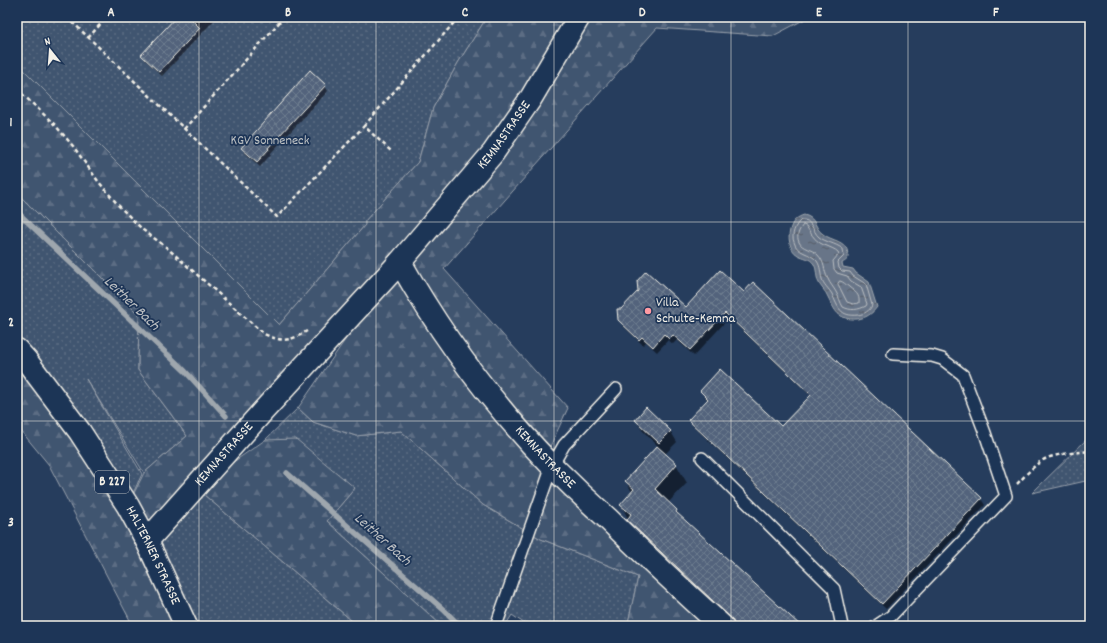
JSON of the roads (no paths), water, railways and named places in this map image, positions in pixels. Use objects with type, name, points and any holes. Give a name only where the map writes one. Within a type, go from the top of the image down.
[{"type":"street","name":"KEMNASTRASSE","points":[[147,541],[264,410],[400,262],[492,153],[531,98],[579,17]]},
{"type":"street","name":"KEMNASTRASSE","points":[[400,262],[415,288],[461,357],[508,418],[552,466],[722,626]]},
{"type":"street","name":"HALTERNER STRASSE","points":[[17,350],[80,432],[128,506],[147,541],[186,626]]},
{"type":"lane","points":[[876,626],[891,616],[1006,496],[985,433],[962,375],[942,359],[932,356],[893,354]]},
{"type":"lane","points":[[496,626],[552,466],[564,445],[616,389]]},
{"type":"lane","points":[[702,458],[834,589],[842,626]]},
{"type":"water","points":[[804,215],[811,218],[820,232],[845,246],[848,257],[847,260],[842,263],[843,267],[853,269],[856,273],[869,282],[877,307],[873,312],[863,318],[851,319],[841,316],[835,310],[817,279],[814,264],[809,259],[795,253],[791,246],[789,238],[792,225],[794,221]]},
{"type":"waterway","name":"Leither Bach","points":[[17,212],[185,371],[226,416]]},
{"type":"waterway","name":"Leither Bach","points":[[287,473],[445,611],[460,626]]},
{"type":"place","name":"Villa Schulte-Kemna","points":[[648,311]]},
{"type":"park label","name":"KGV Sonneneck","points":[[270,141]]}]
